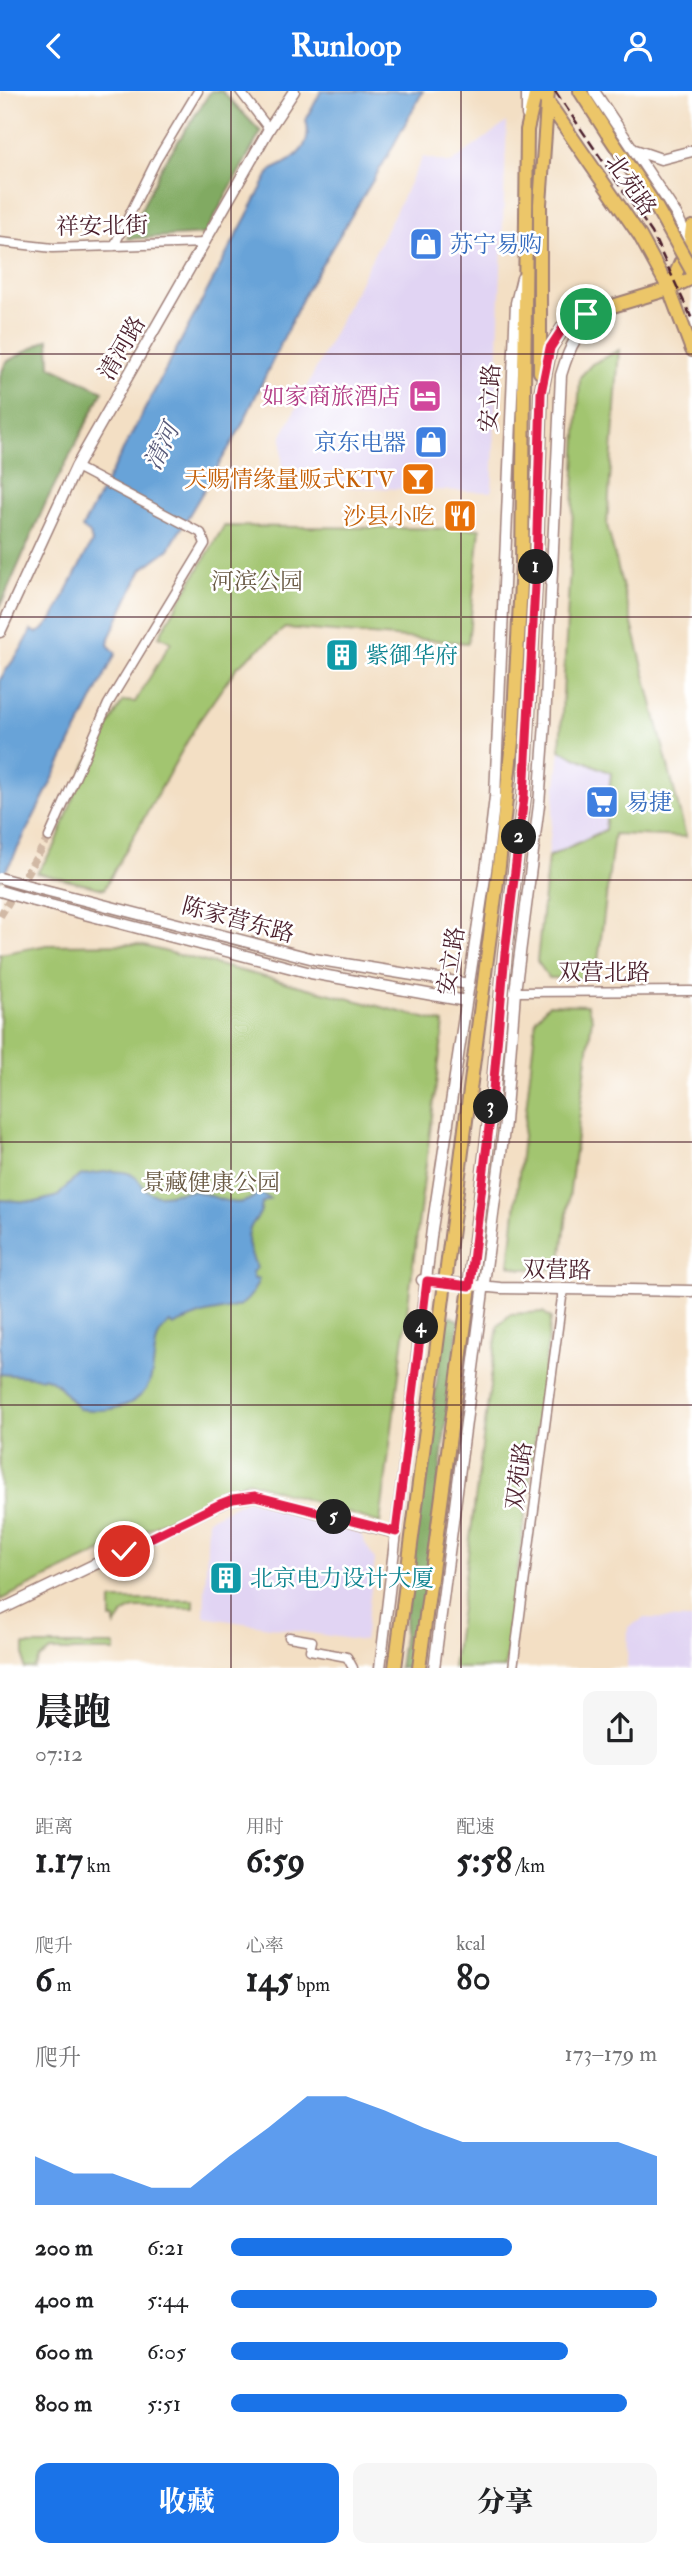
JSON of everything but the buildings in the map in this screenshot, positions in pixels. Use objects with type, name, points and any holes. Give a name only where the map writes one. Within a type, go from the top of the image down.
[{"type":"main road","name":"安立路","points":[[395,1668],[499,866],[513,732],[522,564],[527,130],[536,91]]},
{"type":"main road","name":"北苑路","points":[[536,91],[548,96],[640,236],[669,289],[692,350]]},
{"type":"main road","name":"北苑路","points":[[580,91],[655,205],[692,271]]},
{"type":"main road","points":[[418,1668],[470,1286],[524,797],[541,393],[538,314],[540,204],[548,96]]},
{"type":"main road","points":[[669,289],[691,244],[692,227]]},
{"type":"main road","points":[[541,393],[550,348],[563,328],[586,314],[669,289],[692,278]]},
{"type":"street","points":[[114,246],[156,161],[198,91]]},
{"type":"street","points":[[240,91],[269,129]]},
{"type":"street","name":"清河路","points":[[0,632],[76,467],[269,129],[294,91]]},
{"type":"street","name":"安立路","points":[[527,91],[527,130]]},
{"type":"street","name":"北苑路","points":[[594,91],[676,214],[691,244]]},
{"type":"street","points":[[631,149],[661,159],[692,151]]},
{"type":"street","name":"祥安北街","points":[[0,242],[53,248],[205,243]]},
{"type":"street","name":"安立路","points":[[380,1668],[424,1281],[495,797],[516,303],[526,257]]},
{"type":"street","points":[[434,1668],[505,1122],[515,992],[542,764],[561,375],[569,346],[587,323],[610,308]]},
{"type":"street","points":[[49,837],[108,703],[205,544],[201,533],[76,467]]},
{"type":"street","name":"陈家营东路","points":[[0,878],[314,959],[469,984]]},
{"type":"street","name":"陈家营东路","points":[[0,891],[311,973],[466,1001]]},
{"type":"street","name":"双营北路","points":[[515,992],[692,991]]},
{"type":"street","name":"双营路","points":[[424,1281],[485,1288],[692,1291]]},
{"type":"street","name":"双苑路","points":[[513,1668],[564,1290]]},
{"type":"street","points":[[0,1610],[220,1504],[243,1497],[255,1496],[396,1532]]},
{"type":"street","points":[[289,1637],[312,1641],[310,1650],[347,1657],[353,1668]]},
{"type":"shaded area","points":[[507,122],[492,492],[282,485],[282,436],[423,157],[451,163]]},
{"type":"shaded area","points":[[560,750],[611,772],[605,830],[548,857]]},
{"type":"shaded area","points":[[248,1499],[360,1534],[375,1560],[364,1641],[204,1617],[208,1519]]},
{"type":"shaded area","points":[[645,1618],[692,1619],[692,1668],[627,1668],[628,1627]]},
{"type":"green space","points":[[211,91],[222,91],[261,132],[205,234],[127,239],[162,166]]},
{"type":"green space","points":[[49,339],[50,366],[103,391],[46,502],[0,607],[0,376],[6,362]]},
{"type":"green space","points":[[619,350],[607,525],[686,837],[614,834],[596,978],[549,978],[537,961],[548,857],[605,830],[611,773],[560,750],[580,377],[592,364]]},
{"type":"green space","name":"河滨公园","points":[[224,526],[480,529],[468,643],[285,628],[237,667],[197,724],[104,889],[37,873],[55,846],[86,764],[123,701],[135,702],[171,642],[159,636]]},
{"type":"green space","name":"景藏健康公园","points":[[136,944],[444,1023],[380,1523],[248,1481],[0,1600],[0,954],[47,945]]},
{"type":"green space","points":[[549,1004],[587,1005],[592,1018],[560,1269],[521,1269],[509,1265],[536,1019]]},
{"type":"green space","points":[[543,1312],[551,1318],[505,1668],[453,1668],[498,1325],[511,1314]]},
{"type":"green space","points":[[450,1316],[459,1321],[415,1668],[399,1668],[445,1319]]},
{"type":"green space","points":[[111,1600],[194,1600],[194,1608],[134,1608],[124,1613],[115,1626],[115,1619],[111,1619]]},
{"type":"green space","points":[[24,1645],[115,1645],[115,1651],[51,1651],[39,1659],[34,1668],[24,1668]]},
{"type":"water","name":"清河","points":[[321,91],[423,91],[387,157],[306,291],[240,429],[169,549],[142,569],[109,638],[108,645],[116,653],[0,880],[0,680],[31,630],[37,633],[52,620],[92,542],[90,534],[82,528],[271,170],[294,157],[304,145],[308,130],[306,120]]},
{"type":"water","points":[[112,1171],[132,1174],[147,1191],[158,1195],[192,1191],[234,1203],[251,1199],[259,1192],[270,1199],[262,1203],[248,1234],[250,1251],[257,1268],[252,1272],[254,1279],[259,1279],[251,1296],[241,1304],[201,1314],[173,1326],[170,1323],[157,1340],[149,1384],[143,1394],[132,1402],[106,1410],[79,1409],[56,1383],[46,1378],[0,1374],[0,1200],[36,1202],[58,1196],[82,1175]]},
{"type":"tunnel","points":[[0,916],[49,837]]},
{"type":"railway","points":[[555,91],[652,233],[692,319]]},
{"type":"place","name":"苏宁易购","points":[[426,244]]},
{"type":"place","name":"如家商旅酒店","points":[[425,396]]},
{"type":"place","name":"京东电器","points":[[431,442]]},
{"type":"place","name":"天赐情缘量贩式KTV","points":[[418,479]]},
{"type":"place","name":"沙县小吃","points":[[460,516]]},
{"type":"place","name":"紫御华府","points":[[342,655]]},
{"type":"place","name":"易捷","points":[[602,802]]},
{"type":"place","name":"北京电力设计大厦","points":[[226,1578]]},
{"type":"route","points":[[124,1551],[220,1504],[255,1496],[396,1532],[427,1281],[470,1286],[524,797],[536,566],[541,393],[550,348],[563,328],[586,314]]}]
